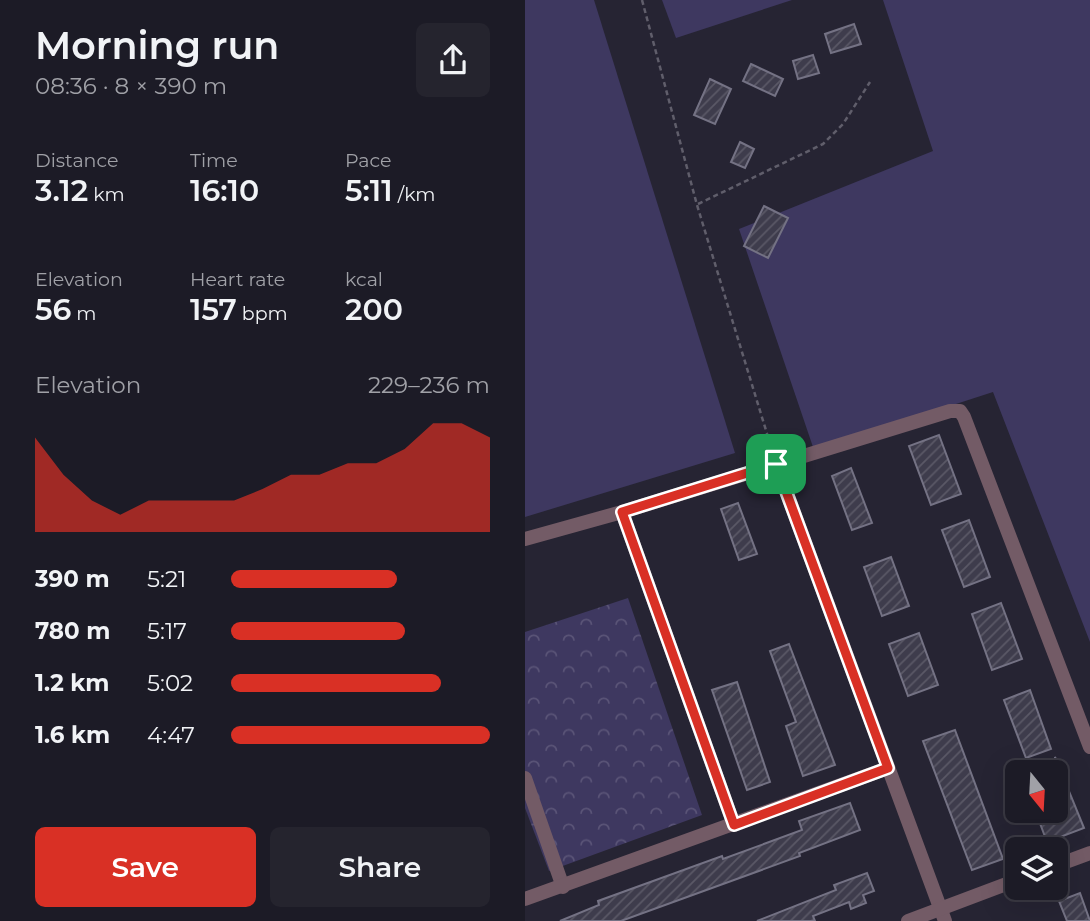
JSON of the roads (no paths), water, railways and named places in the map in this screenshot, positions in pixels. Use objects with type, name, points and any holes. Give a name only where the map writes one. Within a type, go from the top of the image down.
[{"type":"street","points":[[525,539],[622,512],[950,411],[960,411],[1090,747]]},
{"type":"street","points":[[776,464],[943,915]]},
{"type":"street","points":[[622,512],[734,825]]},
{"type":"street","points":[[525,899],[888,768]]},
{"type":"street","points":[[525,778],[563,887]]},
{"type":"street","points":[[1068,861],[1090,853]]},
{"type":"street","points":[[908,921],[943,915],[1005,886]]}]
